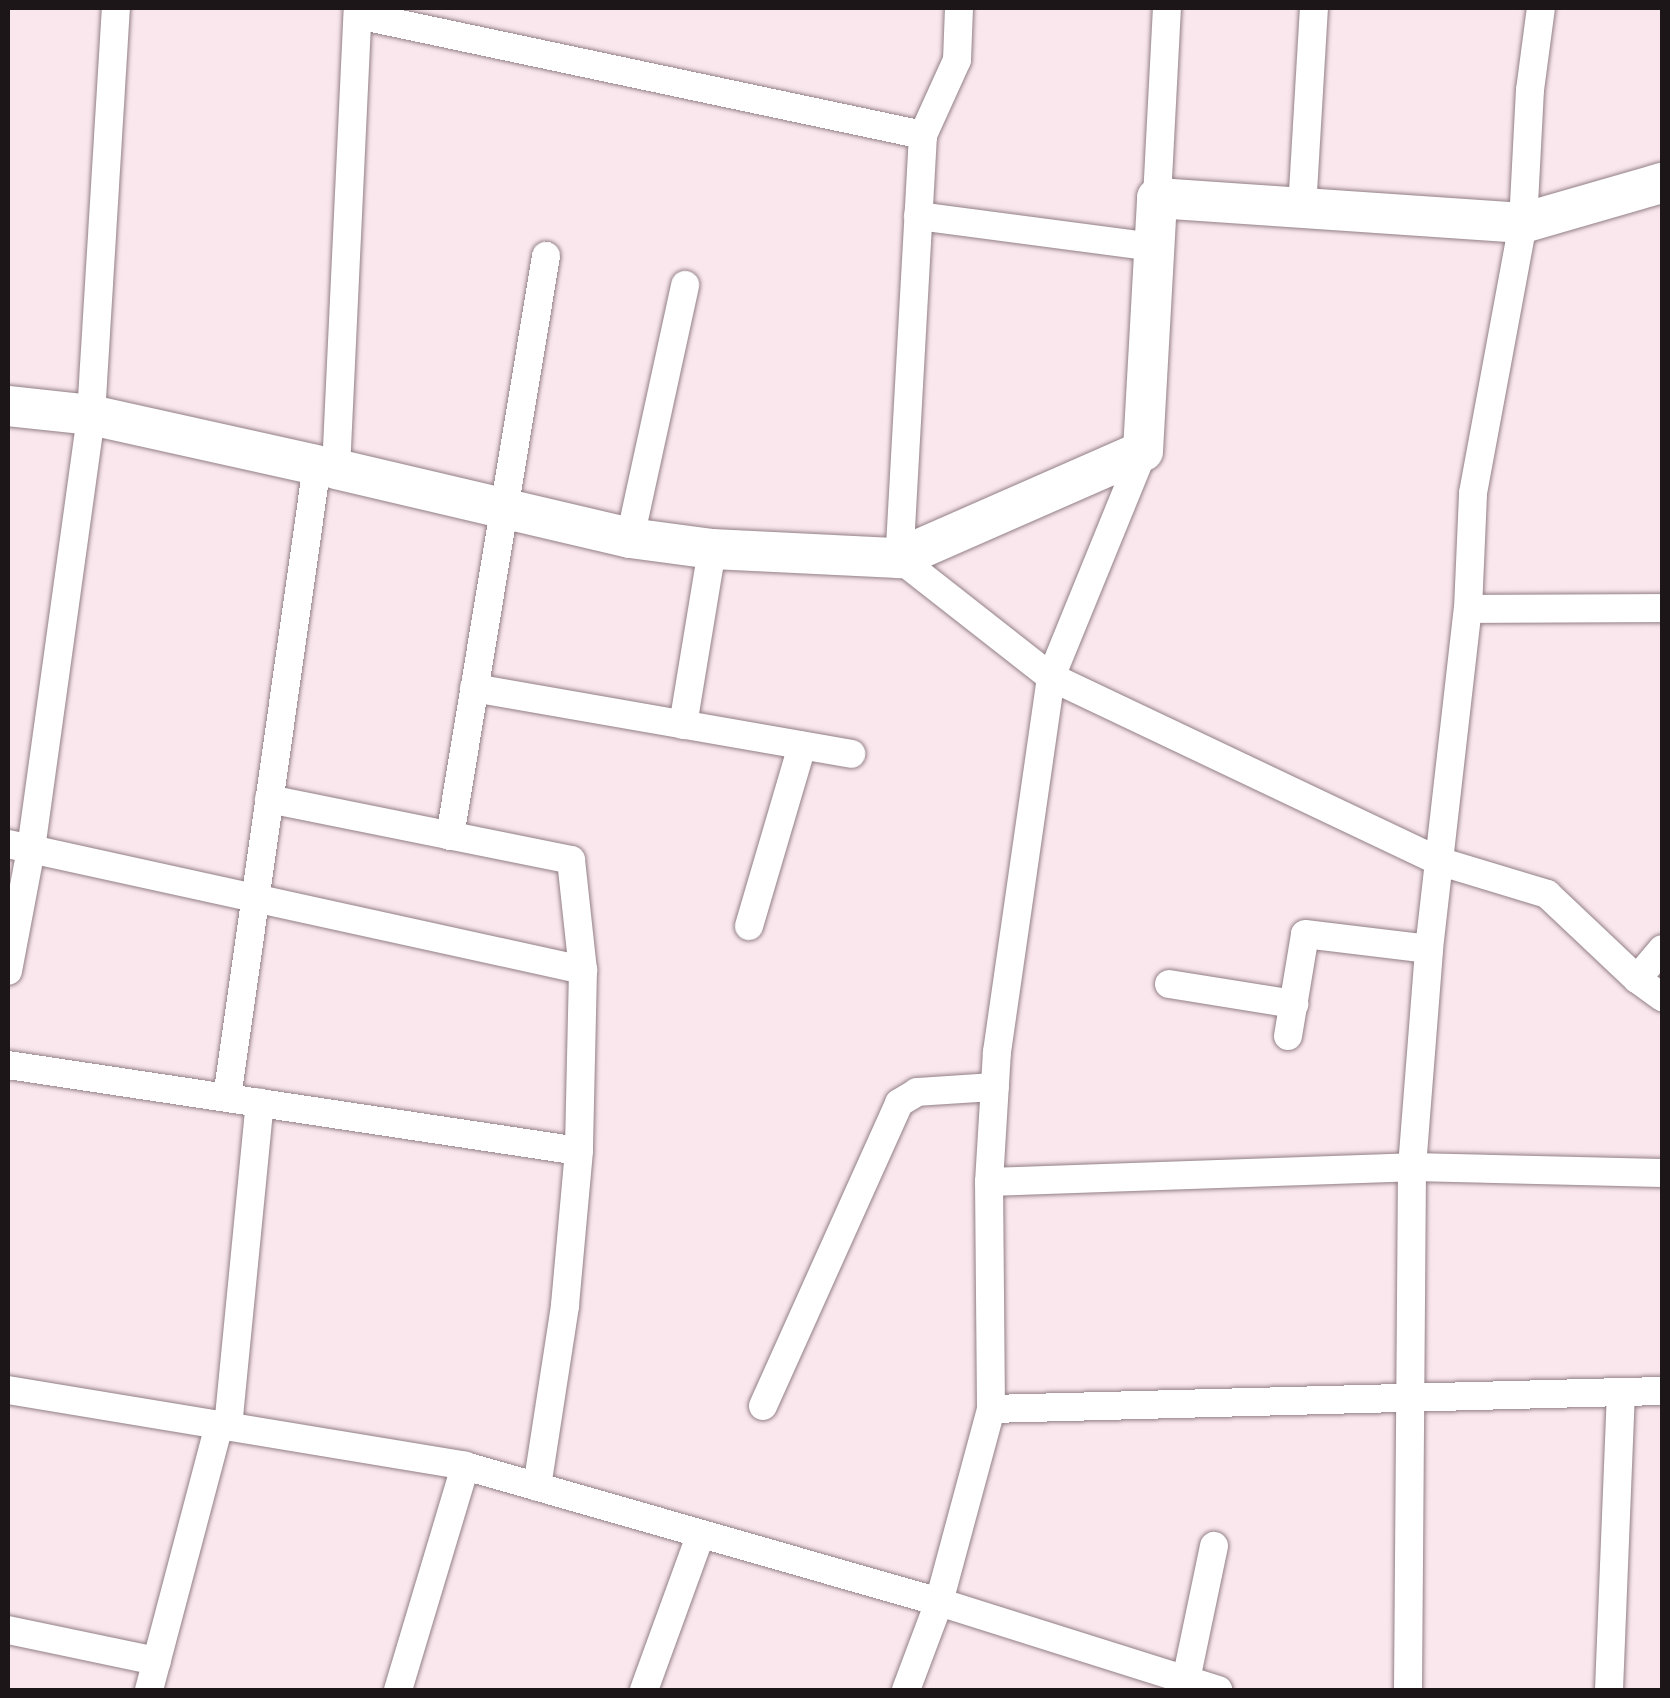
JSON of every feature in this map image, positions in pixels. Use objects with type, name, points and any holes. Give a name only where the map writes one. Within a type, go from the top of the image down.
[{"type":"street","points":[[8,970],[19,846],[91,416],[116,8]]},
{"type":"street","points":[[898,558],[923,135],[957,60],[960,8]]},
{"type":"street","points":[[906,1690],[939,1602],[991,1409],[990,1182],[996,1087],[1052,676],[1144,450],[1167,8]]},
{"type":"street","points":[[1302,209],[1314,8]]},
{"type":"street","points":[[1408,1690],[1412,1167],[1428,949],[1468,609],[1472,493],[1523,224],[1530,90],[1542,8]]},
{"type":"street","points":[[226,1098],[269,800],[326,467],[358,11],[923,135]]},
{"type":"street","points":[[1157,198],[1523,224],[1662,182]]},
{"type":"street","points":[[918,216],[1154,248]]},
{"type":"street","points":[[450,836],[546,256]]},
{"type":"street","points":[[630,538],[685,285]]},
{"type":"street","points":[[8,406],[91,416],[504,505],[630,538],[712,550],[898,558],[1144,450]]},
{"type":"street","points":[[683,724],[712,550]]},
{"type":"street","points":[[898,558],[1052,676],[1438,862],[1546,894],[1637,979],[1662,997]]},
{"type":"street","points":[[1468,609],[1662,608]]},
{"type":"street","points":[[474,688],[851,754]]},
{"type":"street","points":[[750,926],[802,746]]},
{"type":"street","points":[[269,800],[571,860],[583,970],[579,1151],[565,1306],[537,1487]]},
{"type":"street","points":[[19,846],[583,970]]},
{"type":"street","points":[[1288,1036],[1305,934],[1428,949]]},
{"type":"street","points":[[1637,979],[1662,949]]},
{"type":"street","points":[[1169,984],[1294,1004]]},
{"type":"street","points":[[8,1065],[579,1151]]},
{"type":"street","points":[[763,1406],[898,1103],[917,1092],[996,1087]]},
{"type":"street","points":[[149,1690],[223,1426],[260,1103]]},
{"type":"street","points":[[990,1182],[1412,1167],[1662,1174]]},
{"type":"street","points":[[8,1390],[466,1466],[939,1602],[1218,1690]]},
{"type":"street","points":[[991,1409],[1662,1391]]},
{"type":"street","points":[[1609,1690],[1620,1392]]},
{"type":"street","points":[[398,1690],[466,1466]]},
{"type":"street","points":[[644,1690],[700,1536]]},
{"type":"street","points":[[1186,1680],[1214,1546]]},
{"type":"street","points":[[8,1630],[157,1660]]}]
